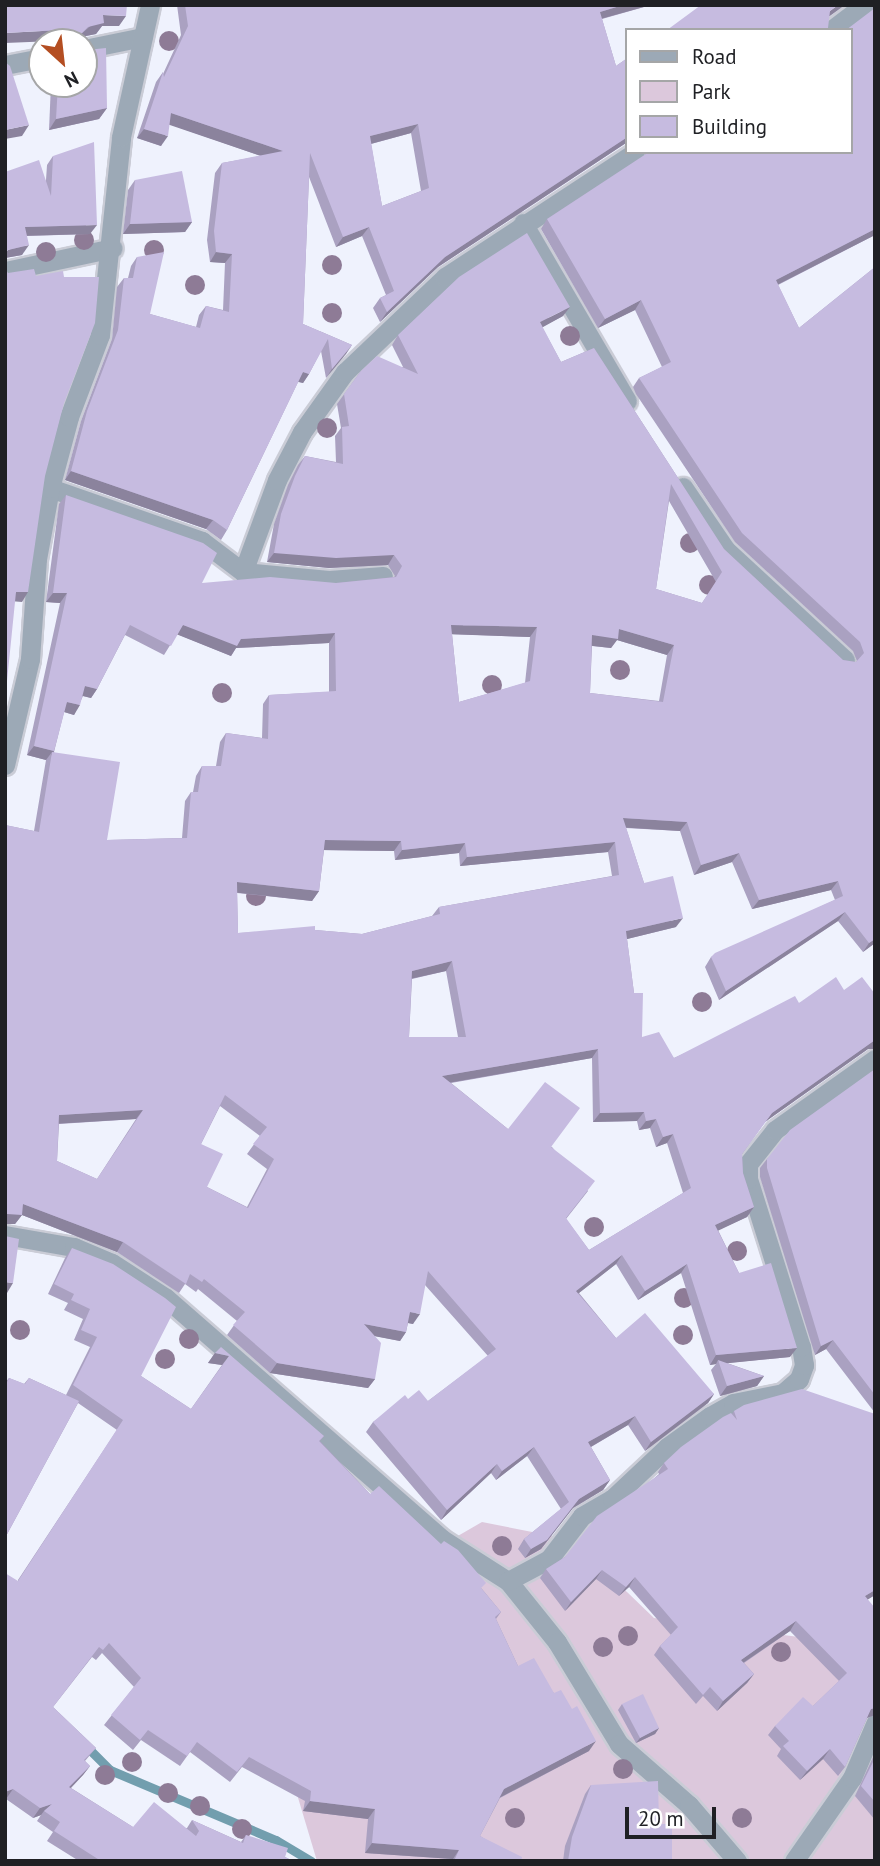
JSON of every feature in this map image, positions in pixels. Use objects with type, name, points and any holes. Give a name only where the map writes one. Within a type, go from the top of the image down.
[{"type":"street","points":[[5,765],[30,660],[37,559],[50,488],[69,417],[100,335],[113,248],[121,137],[150,5]]},
{"type":"street","points":[[834,28],[864,5]]},
{"type":"street","points":[[98,46],[143,37]]},
{"type":"street","points":[[5,65],[28,61]]},
{"type":"street","points":[[243,572],[278,480],[322,399],[370,346],[445,277],[523,223],[632,154]]},
{"type":"street","points":[[523,223],[640,421]]},
{"type":"street","points":[[5,271],[113,248]]},
{"type":"street","points":[[674,474],[726,550],[845,660]]},
{"type":"street","points":[[50,488],[202,541],[243,572],[329,580],[383,576]]},
{"type":"street","points":[[508,1581],[549,1559],[582,1516],[612,1499],[667,1447],[710,1416],[733,1404],[783,1393],[799,1379],[804,1365],[801,1347],[748,1180],[748,1164],[775,1130],[875,1059]]},
{"type":"street","points":[[5,1235],[74,1247],[112,1263],[166,1298],[442,1539],[508,1581],[557,1642],[619,1744],[689,1805],[737,1861]]},
{"type":"street","points":[[794,1861],[852,1778],[875,1724]]},
{"type":"green space","points":[[482,1522],[573,1540],[654,1618],[799,1637],[875,1632],[875,1861],[317,1861],[281,1741],[380,1581]]},
{"type":"building","points":[[5,5],[127,5],[126,16],[103,15],[104,23],[87,28],[28,28],[28,32],[5,33]]},
{"type":"building","points":[[185,5],[623,5],[600,12],[616,66],[624,60],[624,139],[445,257],[387,312],[380,298],[394,291],[369,227],[343,237],[310,153],[303,324],[352,345],[332,369],[328,339],[309,374],[303,372],[227,530],[213,520],[71,471],[87,411],[118,330],[124,278],[133,278],[137,257],[164,252],[150,314],[200,328],[206,306],[229,312],[232,254],[216,252],[214,231],[222,163],[283,151],[171,113],[168,136],[144,129],[163,72],[164,77],[188,26]],"holes":[[[418,124],[429,188],[382,206],[370,136]]]},
{"type":"building","points":[[701,5],[838,5],[830,11],[828,28],[670,28]]},
{"type":"building","points":[[875,8],[875,229],[776,280],[799,328],[875,267],[875,939],[869,943],[845,912],[726,991],[711,957],[715,953],[843,896],[838,881],[759,900],[739,853],[701,865],[687,822],[623,818],[644,883],[673,876],[683,918],[626,931],[634,993],[643,993],[642,1037],[659,1032],[674,1058],[795,996],[799,1003],[836,977],[844,990],[862,977],[875,994],[875,1040],[772,1113],[742,1154],[743,1173],[754,1207],[715,1225],[739,1273],[771,1263],[797,1348],[716,1355],[687,1264],[645,1291],[622,1255],[576,1291],[616,1338],[645,1313],[714,1394],[651,1442],[635,1416],[588,1442],[610,1480],[579,1499],[547,1540],[531,1549],[524,1539],[569,1502],[534,1447],[502,1471],[497,1464],[447,1510],[373,1422],[405,1395],[408,1399],[419,1390],[428,1401],[496,1349],[428,1271],[420,1314],[410,1312],[406,1332],[364,1324],[381,1343],[375,1379],[277,1363],[233,1325],[245,1312],[204,1279],[202,1282],[190,1274],[186,1284],[123,1242],[23,1204],[22,1215],[5,1216],[5,825],[39,832],[52,752],[120,762],[107,840],[187,838],[191,792],[198,792],[202,766],[221,766],[226,733],[268,739],[269,695],[336,691],[335,633],[241,639],[237,646],[183,625],[171,646],[130,625],[97,689],[85,686],[80,705],[67,702],[54,751],[34,746],[67,593],[53,593],[66,495],[203,543],[217,553],[202,583],[270,577],[336,583],[396,577],[402,566],[394,555],[336,558],[274,553],[281,514],[295,476],[305,456],[343,464],[342,427],[349,426],[344,394],[361,371],[377,356],[418,374],[398,335],[459,277],[527,233],[570,307],[540,322],[561,362],[594,348],[724,549],[843,660],[856,662],[864,653],[860,642],[742,533],[639,378],[671,362],[641,300],[605,319],[547,219],[646,154],[852,154],[852,28],[849,28]],"holes":[[[671,484],[722,572],[702,603],[656,589]],[[451,625],[537,627],[530,681],[459,702]],[[619,629],[674,645],[663,702],[590,693],[592,635],[618,639]],[[325,840],[401,841],[402,850],[465,843],[467,857],[615,842],[619,875],[439,907],[440,914],[362,934],[315,930],[315,926],[238,933],[237,882],[319,891]],[[452,961],[466,1037],[409,1037],[412,971]],[[598,1049],[600,1113],[644,1112],[646,1121],[656,1119],[663,1137],[673,1134],[691,1188],[589,1250],[566,1218],[595,1181],[551,1147],[580,1108],[545,1082],[508,1129],[442,1076]],[[225,1095],[267,1127],[253,1144],[274,1159],[248,1208],[207,1187],[223,1154],[201,1144]],[[143,1110],[97,1179],[57,1161],[59,1115]]]},
{"type":"building","points":[[106,48],[107,108],[56,119],[57,98],[98,98],[98,49]]},
{"type":"building","points":[[5,62],[10,66],[29,125],[5,130]]},
{"type":"building","points":[[94,142],[97,225],[25,227],[29,245],[5,253],[5,172],[39,160],[51,196],[53,156]]},
{"type":"building","points":[[182,171],[192,222],[130,224],[135,180]]},
{"type":"building","points":[[5,268],[8,273],[34,269],[36,276],[63,271],[64,277],[99,277],[95,323],[64,403],[45,476],[28,592],[16,592],[5,701]]},
{"type":"building","points":[[875,1069],[875,1395],[833,1340],[821,1346],[767,1168],[767,1159],[790,1130]]},
{"type":"building","points":[[5,1236],[19,1239],[13,1283],[5,1282]]},
{"type":"building","points":[[72,1248],[113,1264],[176,1307],[141,1376],[191,1409],[229,1356],[215,1353],[221,1347],[324,1436],[319,1441],[370,1494],[379,1486],[441,1544],[444,1541],[458,1550],[486,1583],[481,1588],[501,1612],[495,1617],[518,1666],[534,1658],[554,1693],[561,1690],[572,1709],[577,1706],[596,1741],[504,1789],[480,1836],[522,1857],[521,1861],[454,1861],[459,1850],[372,1843],[375,1809],[310,1801],[311,1791],[249,1757],[237,1772],[197,1742],[187,1756],[148,1730],[140,1740],[111,1715],[141,1678],[109,1643],[103,1650],[99,1647],[53,1707],[96,1748],[84,1760],[90,1766],[69,1787],[133,1827],[154,1802],[196,1836],[199,1831],[192,1820],[243,1843],[246,1835],[288,1848],[285,1857],[293,1861],[101,1861],[54,1831],[60,1822],[44,1811],[52,1804],[40,1808],[13,1789],[5,1792],[5,1573],[18,1581],[123,1420],[73,1385],[97,1337],[81,1330],[90,1309],[71,1300],[74,1294],[54,1284]]},
{"type":"building","points":[[718,1360],[749,1371],[764,1376],[727,1386]]},
{"type":"building","points":[[9,1378],[25,1384],[29,1378],[79,1401],[5,1538],[5,1386]]},
{"type":"building","points":[[802,1389],[875,1414],[875,1590],[865,1596],[875,1608],[875,1708],[871,1709],[845,1767],[830,1749],[807,1771],[783,1746],[789,1741],[775,1726],[803,1697],[813,1706],[847,1673],[796,1621],[741,1660],[754,1674],[723,1701],[710,1687],[703,1695],[660,1646],[678,1627],[635,1577],[626,1587],[602,1570],[571,1602],[546,1569],[565,1557],[597,1516],[668,1469],[664,1463],[681,1447],[723,1417],[731,1413],[737,1420],[734,1411],[744,1405]]},
{"type":"building","points":[[643,1694],[659,1728],[640,1738],[622,1704]]},
{"type":"building","points":[[875,1758],[875,1802],[861,1786]]},
{"type":"building","points":[[658,1781],[659,1824],[672,1824],[672,1861],[568,1861],[572,1837],[591,1785]]},
{"type":"waterway","points":[[84,1744],[110,1770],[276,1840],[311,1861]]}]
